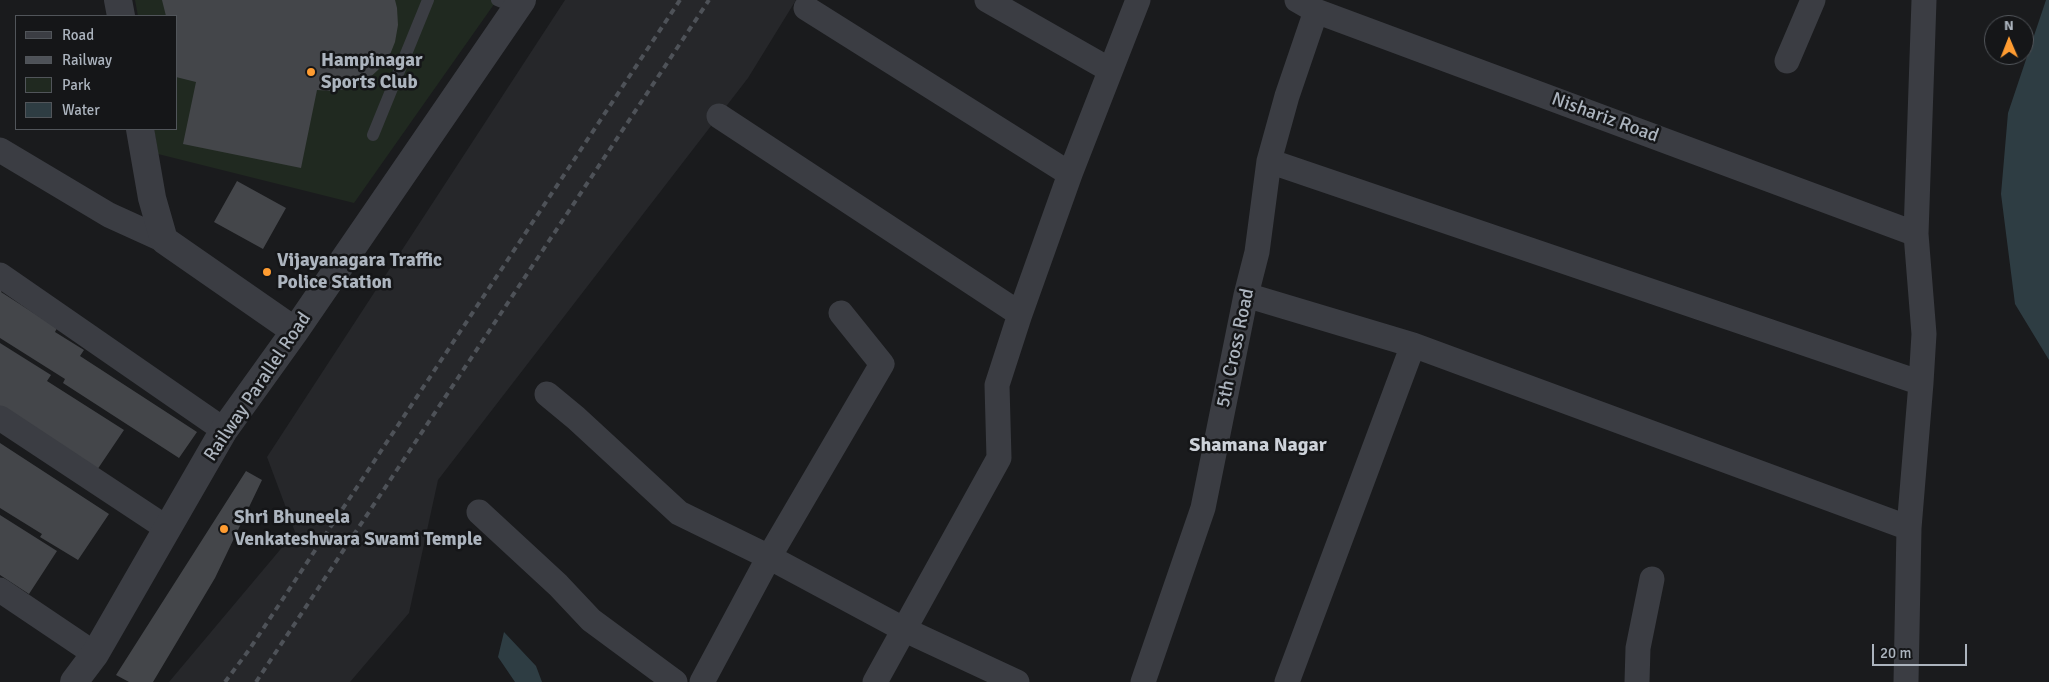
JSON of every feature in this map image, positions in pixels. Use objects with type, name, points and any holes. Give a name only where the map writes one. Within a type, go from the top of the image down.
[{"type":"street","points":[[118,0],[121,15]]},
{"type":"street","points":[[987,0],[1110,70]]},
{"type":"street","points":[[875,682],[902,629],[999,458],[998,384],[1020,314],[1070,174],[1138,0]]},
{"type":"street","points":[[1787,61],[1813,0]]},
{"type":"street","points":[[1906,682],[1909,528],[1924,334],[1916,234],[1924,0]]},
{"type":"street","name":"Railway Parallel Road","points":[[74,682],[96,654],[224,430],[295,331],[512,3]]},
{"type":"street","name":"Nishariz Road","points":[[1306,5],[1916,234]]},
{"type":"street","name":"5th Cross Road","points":[[1143,682],[1203,508],[1246,295],[1257,252],[1269,161],[1287,96],[1306,5]]},
{"type":"street","points":[[806,8],[1070,174]]},
{"type":"street","points":[[719,116],[1020,314]]},
{"type":"street","points":[[140,130],[152,198],[164,240]]},
{"type":"street","points":[[0,150],[109,215],[164,240],[295,331]]},
{"type":"street","points":[[1269,161],[1921,383]]},
{"type":"street","points":[[0,275],[224,430]]},
{"type":"street","points":[[1246,295],[1414,345],[1909,528]]},
{"type":"street","points":[[702,682],[769,557],[882,364],[841,313]]},
{"type":"street","points":[[1287,682],[1414,345]]},
{"type":"street","points":[[547,394],[576,418],[679,513],[769,557],[902,629],[1018,682]]},
{"type":"street","points":[[0,418],[168,529]]},
{"type":"street","points":[[479,512],[558,585],[591,620],[675,682]]},
{"type":"street","points":[[1637,682],[1638,648],[1652,579]]},
{"type":"street","points":[[0,590],[96,654]]},
{"type":"lane","points":[[373,135],[428,0]]},
{"type":"shaded area","points":[[565,0],[796,0],[748,78],[438,480],[409,613],[350,682],[169,682],[295,532],[267,457]]},
{"type":"green space","name":"Hampinagar Sports Club","points":[[135,0],[497,0],[354,203],[158,154],[154,130],[178,130],[178,15],[138,15]]},
{"type":"water","points":[[2046,0],[2049,0],[2049,360],[2015,304],[2001,194],[2008,113],[2024,65],[2034,65],[2034,36]]},
{"type":"water","points":[[504,632],[536,666],[542,682],[515,682],[498,657]]},
{"type":"building","points":[[162,0],[395,0],[398,25],[395,42],[389,57],[366,81],[350,88],[334,91],[317,90],[301,168],[183,144],[196,82],[178,78],[178,15],[166,15]]},
{"type":"building","points":[[237,181],[286,208],[263,249],[214,222]]},
{"type":"building","points":[[0,287],[3,289],[1,292],[57,328],[55,332],[84,350],[80,356],[197,432],[179,458],[63,383],[65,379],[0,338]]},
{"type":"building","points":[[0,343],[51,375],[47,381],[124,430],[97,470],[0,408]]},
{"type":"building","points":[[0,443],[109,514],[78,560],[40,537],[42,534],[0,508]]},
{"type":"building","name":"Shri Bhuneela Venkateshwara Swami Temple","points":[[246,471],[262,480],[215,578],[153,682],[129,682],[116,675]]},
{"type":"building","points":[[0,515],[57,551],[29,594],[0,575]]},
{"type":"railway","points":[[225,682],[249,650],[680,0]]},
{"type":"railway","points":[[256,682],[709,0]]},
{"type":"place","name":"Hampinagar Sports Club","points":[[311,72]]},
{"type":"place","name":"Vijayanagara Traffic Police Station","points":[[267,272]]},
{"type":"place","name":"Shri Bhuneela Venkateshwara Swami Temple","points":[[224,529]]},
{"type":"district","name":"Shamana Nagar","points":[[1258,446]]}]
